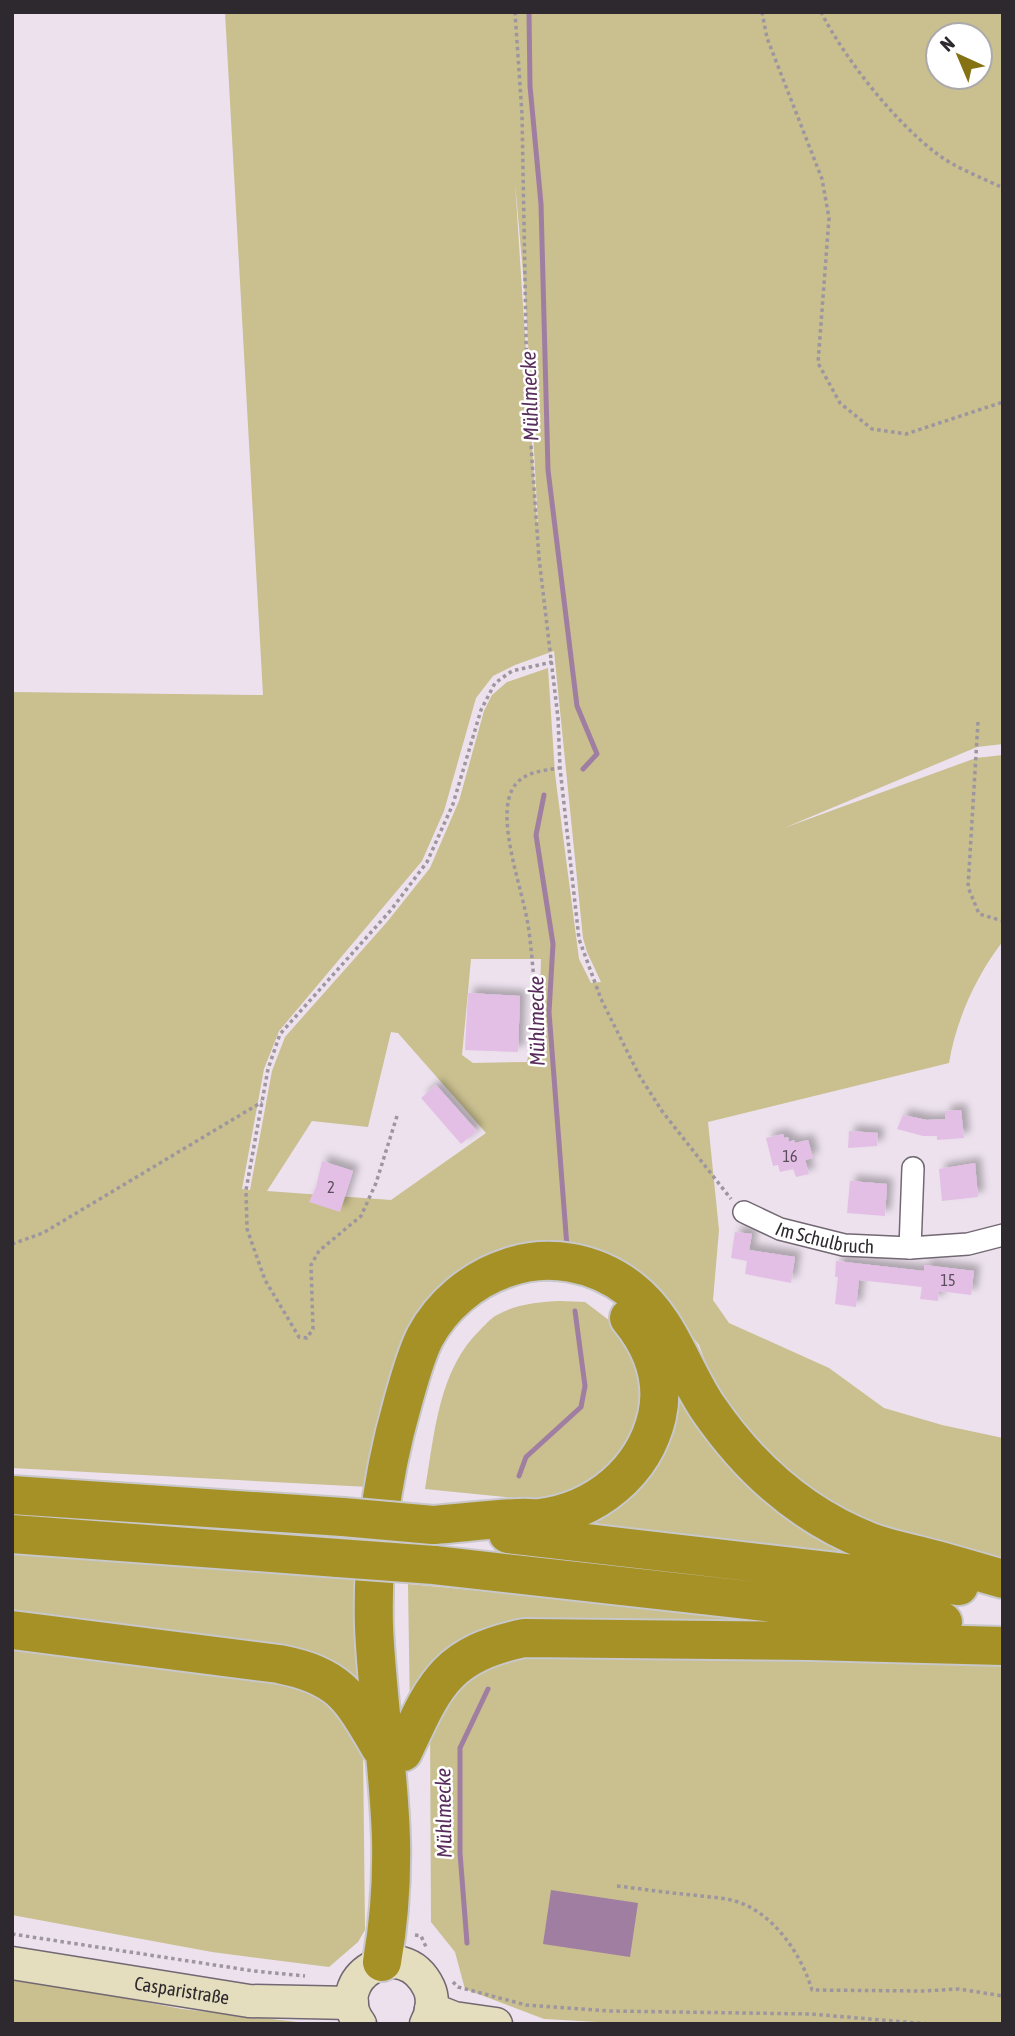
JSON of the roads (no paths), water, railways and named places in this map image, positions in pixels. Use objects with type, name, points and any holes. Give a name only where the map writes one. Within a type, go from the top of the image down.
[{"type":"highway","points":[[407,1954],[409,1843],[374,1627],[378,1516],[397,1423],[409,1379],[425,1338],[440,1314],[475,1282],[517,1264],[549,1260],[577,1263],[612,1277],[647,1304],[668,1332],[698,1391],[742,1452],[778,1486],[823,1520],[869,1541],[1003,1579]]},
{"type":"highway","points":[[394,1754],[400,1534],[414,1437],[446,1344],[470,1313],[504,1290],[535,1283],[569,1284],[599,1295],[615,1305],[642,1335],[652,1355],[659,1380],[659,1404],[654,1429],[646,1449],[630,1471],[593,1501],[558,1513],[539,1518],[433,1525]]},
{"type":"highway","points":[[12,1495],[433,1525],[1003,1591]]},
{"type":"highway","points":[[12,1534],[434,1565],[1003,1629]]},
{"type":"highway","points":[[12,1630],[279,1664],[312,1671],[338,1686],[394,1754]]},
{"type":"highway","points":[[394,1754],[443,1677],[480,1651],[524,1638],[810,1641],[1003,1647]]},
{"type":"main road","points":[[356,2013],[352,1993],[361,1976],[407,1954],[433,1996],[428,2017],[496,2024]]},
{"type":"main road","name":"Casparistraße","points":[[12,1963],[249,2001],[356,2013]]},
{"type":"street","points":[[910,1248],[913,1168]]},
{"type":"street","name":"Im Schulbruch","points":[[744,1212],[780,1229],[844,1245],[910,1248],[968,1244],[1003,1235]]},
{"type":"waterway","name":"Mühlmecke","points":[[529,12],[530,86],[541,204],[548,470],[577,706],[597,754],[583,769]]},
{"type":"waterway","name":"Mühlmecke","points":[[544,795],[536,835],[553,944],[549,1012],[567,1247]]},
{"type":"waterway","name":"Mühlmecke","points":[[519,1476],[526,1457],[581,1407],[585,1386],[575,1311]]},
{"type":"waterway","name":"Mühlmecke","points":[[467,1943],[460,1853],[460,1748],[488,1689]]}]
